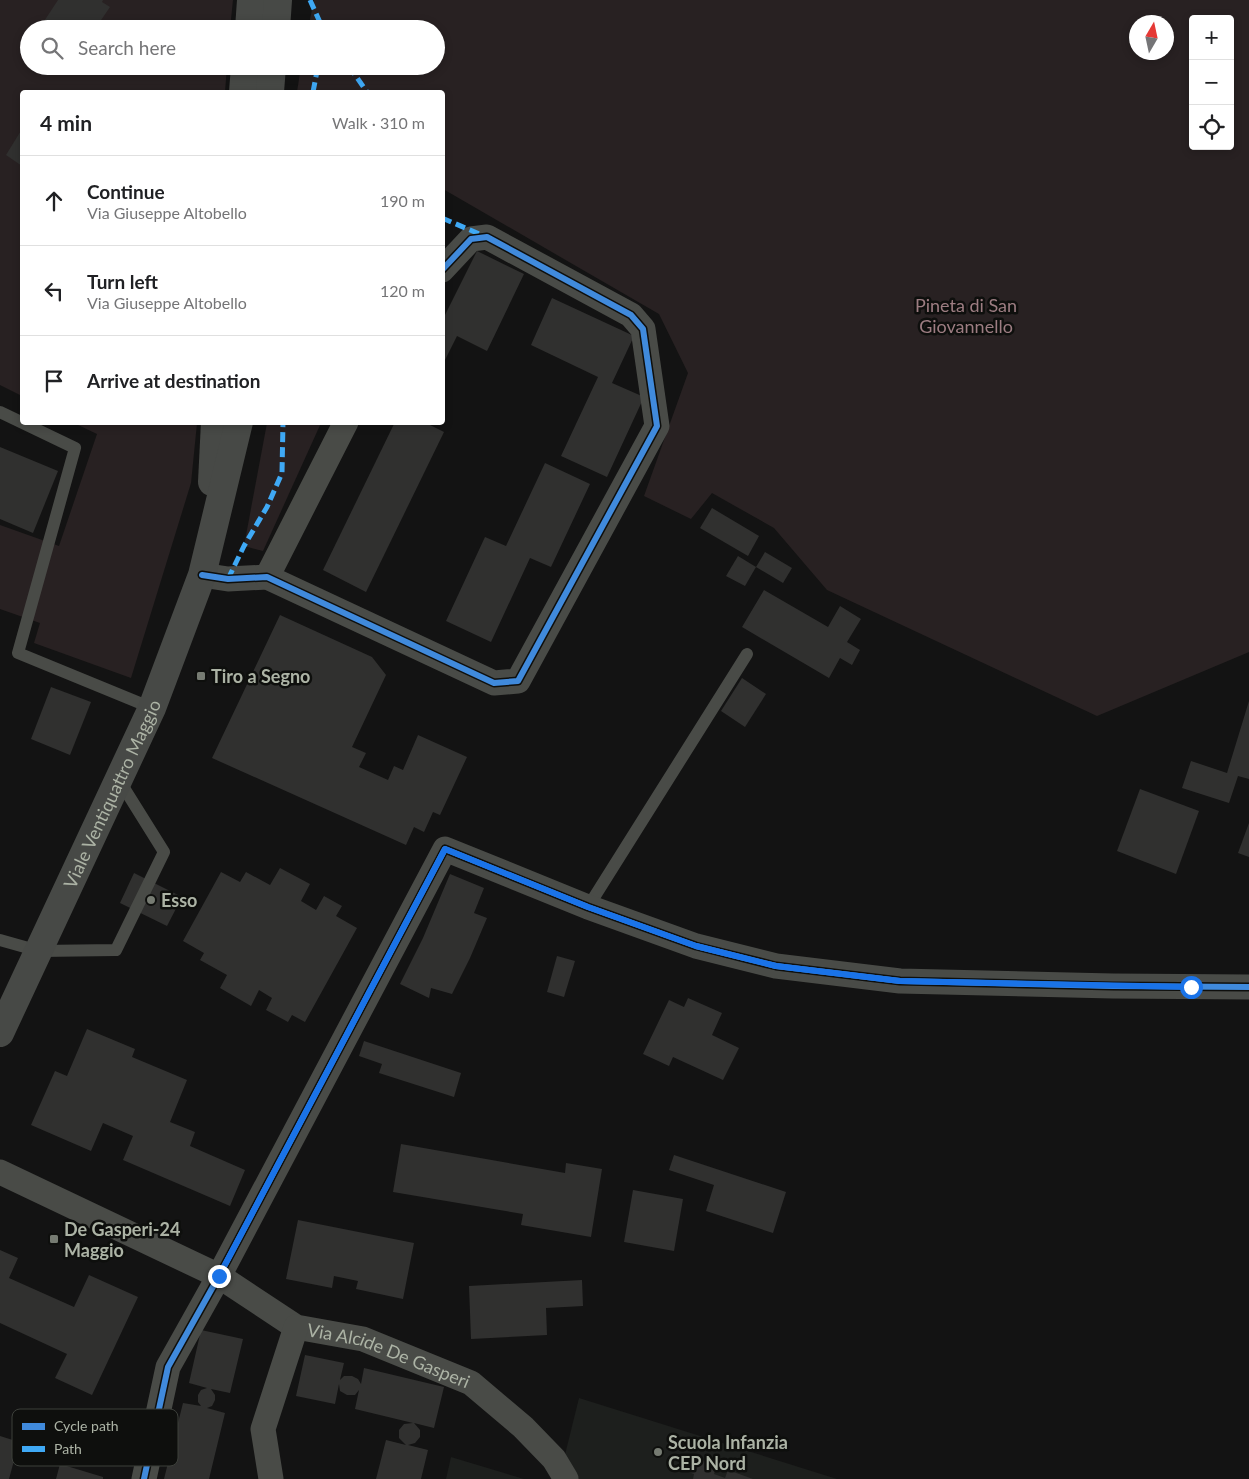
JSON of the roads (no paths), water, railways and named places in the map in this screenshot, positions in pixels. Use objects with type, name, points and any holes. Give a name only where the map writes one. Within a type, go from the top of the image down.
[{"type":"main road","points":[[250,20],[251,0]]},
{"type":"main road","points":[[277,20],[278,0]]},
{"type":"main road","points":[[243,90],[244,75]]},
{"type":"main road","points":[[270,90],[271,75]]},
{"type":"main road","name":"Viale Ventiquattro Maggio","points":[[209,548],[215,425]]},
{"type":"main road","name":"Viale Ventiquattro Maggio","points":[[0,1033],[152,708],[202,575],[238,425]]},
{"type":"street","points":[[202,575],[228,579],[267,577],[494,683],[518,681],[657,426],[643,329],[630,315],[487,237],[471,240],[445,267]]},
{"type":"street","points":[[267,577],[344,425]]},
{"type":"street","points":[[159,1409],[168,1367],[219,1276],[445,849],[588,907],[696,946],[776,966],[900,981],[1249,987]]},
{"type":"street","name":"Via Alcide De Gasperi","points":[[0,1172],[219,1276],[296,1327],[363,1339],[471,1383],[523,1427],[554,1459],[566,1479]]},
{"type":"street","points":[[271,1479],[263,1430],[296,1327]]},
{"type":"street","points":[[144,1479],[147,1466]]},
{"type":"lane","points":[[0,412],[20,422]]},
{"type":"lane","points":[[27,425],[75,448],[18,653],[152,708]]},
{"type":"lane","points":[[588,907],[747,654]]},
{"type":"lane","points":[[0,940],[39,952],[116,950],[164,852],[119,780]]},
{"type":"place","name":"Tiro a Segno","points":[[201,676]]},
{"type":"place","name":"Esso","points":[[151,900]]},
{"type":"place","name":"De Gasperi-24 Maggio","points":[[54,1239]]},
{"type":"place","name":"Scuola Infanzia CEP Nord","points":[[658,1452]]},
{"type":"park label","name":"Pineta di San Giovannello","points":[[966,315]]}]
